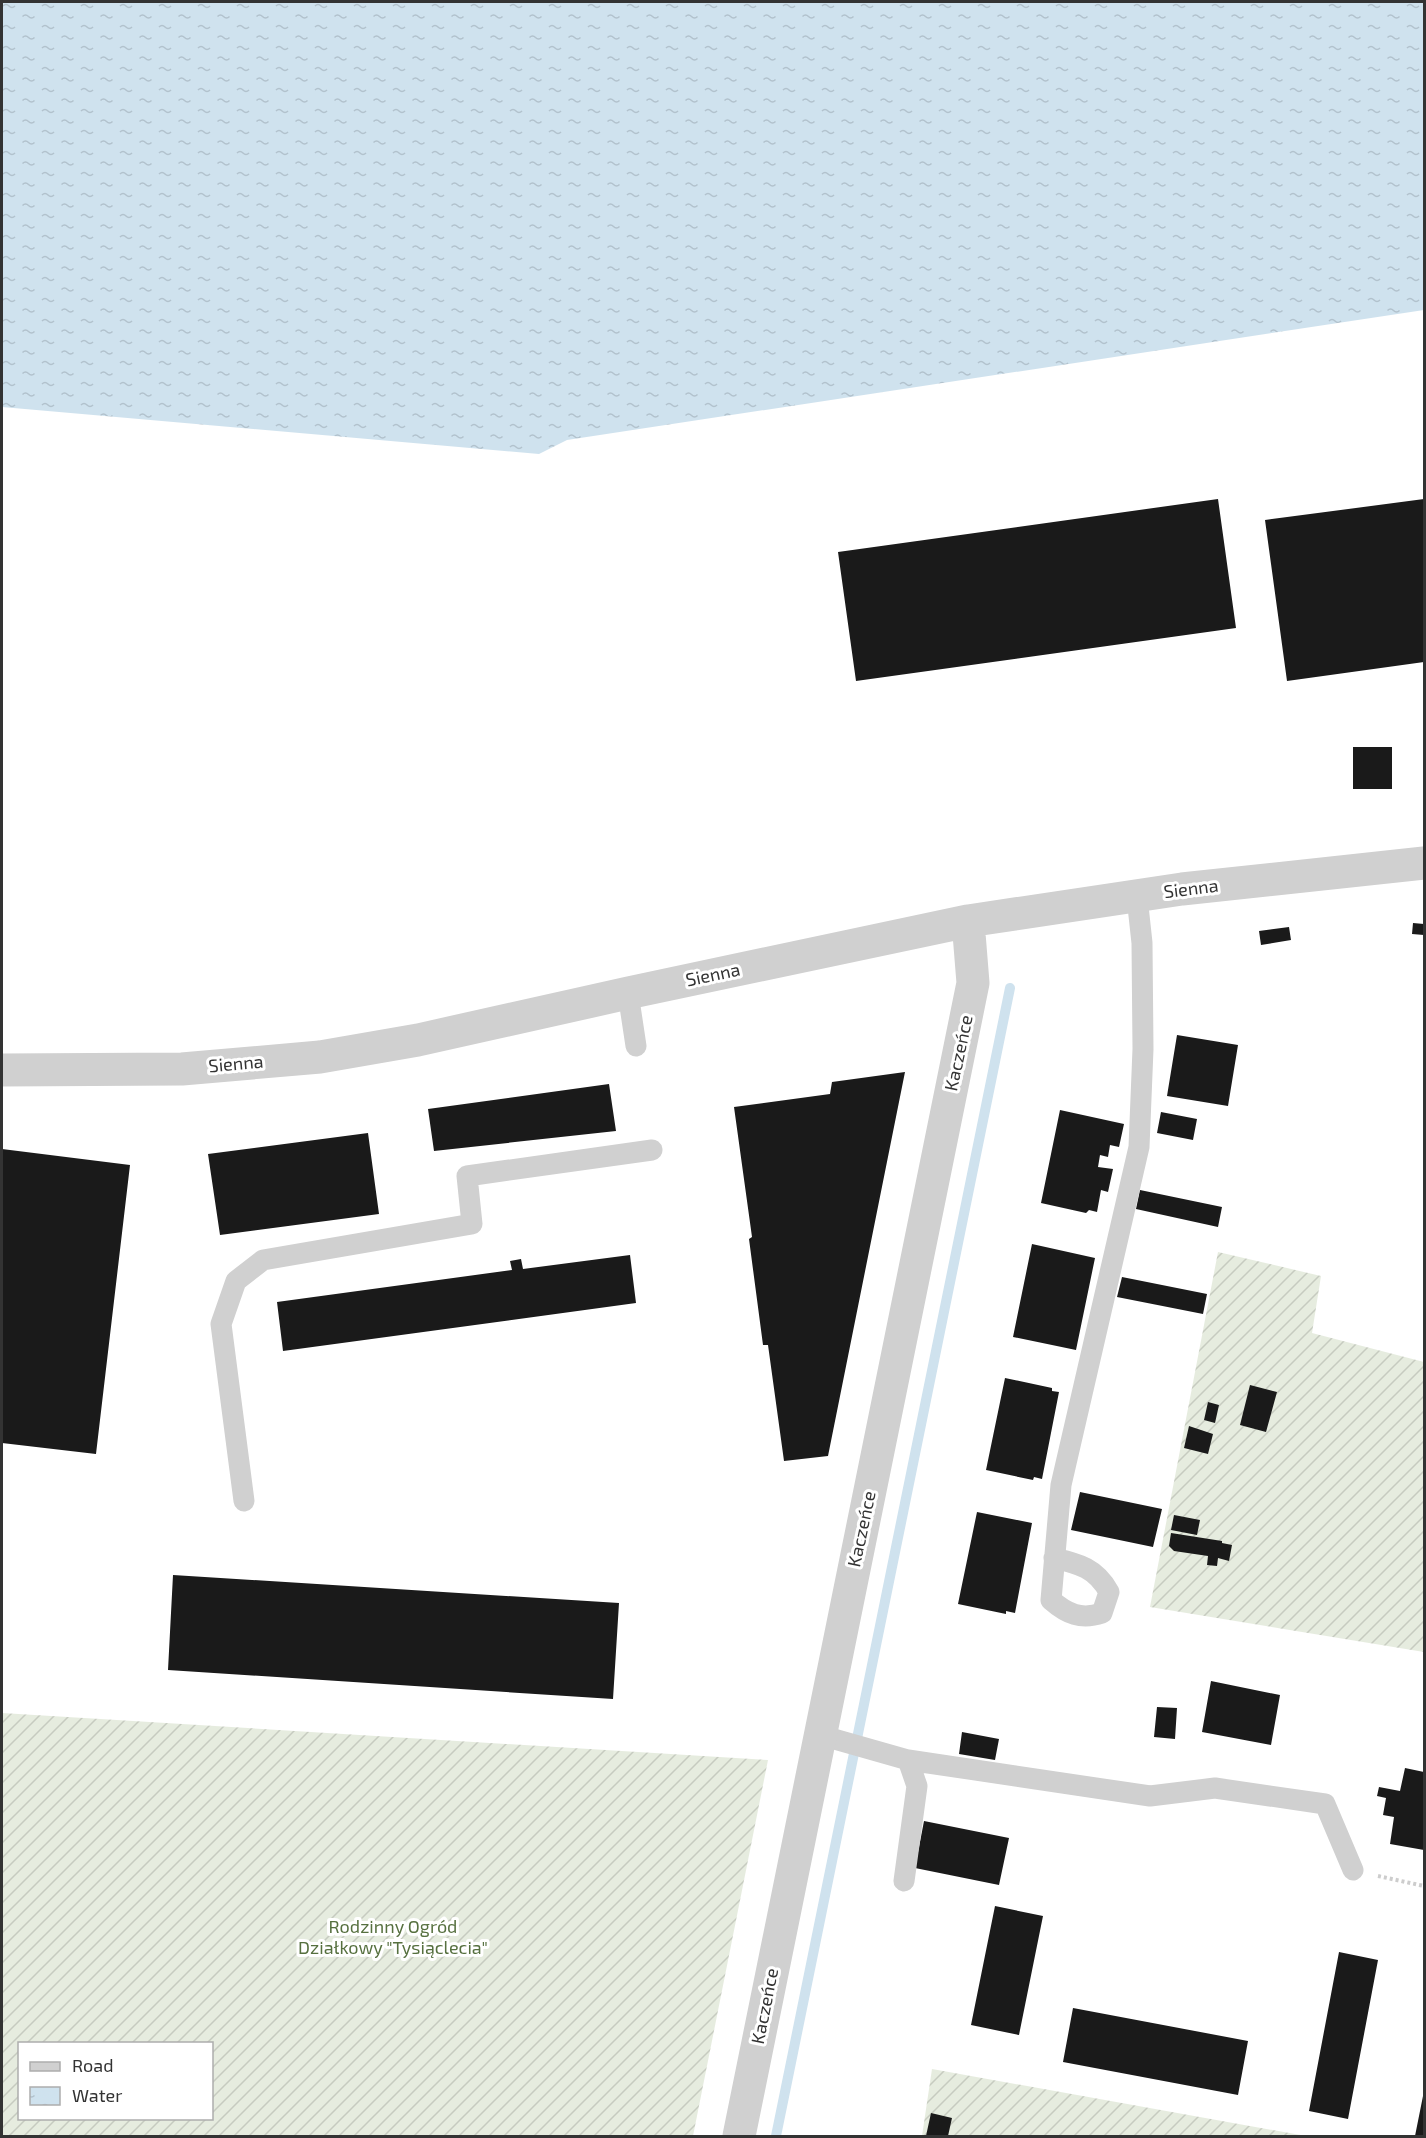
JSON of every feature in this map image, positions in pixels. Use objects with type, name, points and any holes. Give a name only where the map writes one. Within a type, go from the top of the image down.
[{"type":"street","name":"Sienna","points":[[2,1070],[182,1069],[320,1057],[418,1040],[968,921],[1182,889],[1425,863]]},
{"type":"street","name":"Kaczeńce","points":[[739,2136],[829,1738],[973,983],[968,921]]},
{"type":"lane","points":[[1054,1558],[1061,1485],[1139,1147],[1143,1049],[1142,943],[1137,897]]},
{"type":"lane","points":[[628,993],[636,1046]]},
{"type":"lane","points":[[244,1501],[221,1324],[236,1281],[263,1260],[472,1224],[467,1176],[652,1150]]},
{"type":"lane","points":[[829,1738],[908,1760],[1150,1796],[1215,1788],[1325,1804],[1353,1870]]},
{"type":"lane","points":[[904,1881],[917,1786],[908,1760]]},
{"type":"path","points":[[1353,1870],[1425,1886]]},
{"type":"green space","points":[[1218,1252],[1321,1276],[1312,1333],[1424,1362],[1424,1652],[1150,1607]]},
{"type":"green space","name":"Rodzinny Ogród Działkowy \"Tysiąclecia\"","points":[[2,1713],[768,1760],[693,2136],[2,2136]]},
{"type":"green space","points":[[932,2069],[1306,2136],[922,2136]]},
{"type":"water","points":[[2,2],[1424,2],[1424,310],[567,440],[539,454],[2,407]]},
{"type":"building","points":[[1218,499],[1236,628],[856,681],[838,552]]},
{"type":"building","points":[[1424,499],[1424,662],[1287,681],[1265,520]]},
{"type":"building","points":[[1353,747],[1392,747],[1392,789],[1353,789]]},
{"type":"building","points":[[1413,923],[1424,924],[1424,935],[1412,934]]},
{"type":"building","points":[[1289,927],[1291,940],[1261,945],[1259,931]]},
{"type":"building","points":[[1177,1035],[1238,1045],[1228,1106],[1167,1096]]},
{"type":"building","points":[[905,1072],[828,1456],[784,1461],[768,1345],[763,1345],[749,1239],[752,1237],[734,1107],[830,1094],[832,1082]]},
{"type":"building","points":[[609,1084],[616,1131],[434,1151],[428,1109]]},
{"type":"building","points":[[1060,1110],[1124,1124],[1119,1147],[1110,1145],[1108,1157],[1100,1155],[1098,1167],[1113,1169],[1108,1192],[1101,1190],[1097,1212],[1089,1210],[1086,1213],[1041,1203]]},
{"type":"building","points":[[1161,1112],[1197,1119],[1193,1140],[1157,1133]]},
{"type":"building","points":[[368,1133],[379,1214],[220,1235],[208,1154]]},
{"type":"building","points":[[2,1149],[130,1165],[96,1454],[2,1443]]},
{"type":"building","points":[[1140,1190],[1222,1207],[1218,1227],[1136,1209]]},
{"type":"building","points":[[1032,1244],[1095,1258],[1076,1350],[1013,1337]]},
{"type":"building","points":[[630,1255],[636,1303],[283,1351],[277,1302],[512,1270],[510,1261],[521,1259],[523,1269]]},
{"type":"building","points":[[1122,1277],[1207,1294],[1203,1314],[1117,1297]]},
{"type":"building","points":[[1005,1378],[1052,1388],[1052,1391],[1059,1392],[1042,1479],[1034,1477],[1033,1480],[986,1470]]},
{"type":"building","points":[[1250,1385],[1277,1392],[1266,1432],[1240,1425]]},
{"type":"building","points":[[1208,1402],[1219,1405],[1215,1423],[1204,1420]]},
{"type":"building","points":[[1189,1426],[1213,1434],[1208,1454],[1184,1448]]},
{"type":"building","points":[[1080,1492],[1162,1509],[1153,1547],[1071,1530]]},
{"type":"building","points":[[977,1512],[1032,1523],[1015,1613],[1006,1611],[1006,1614],[958,1604]]},
{"type":"building","points":[[1174,1515],[1200,1520],[1197,1535],[1171,1530]]},
{"type":"building","points":[[1171,1533],[1222,1541],[1222,1543],[1232,1545],[1229,1561],[1218,1558],[1217,1566],[1207,1565],[1208,1556],[1174,1551],[1169,1546]]},
{"type":"building","points":[[173,1575],[619,1603],[613,1699],[168,1670]]},
{"type":"building","points":[[1211,1681],[1280,1695],[1271,1745],[1202,1732]]},
{"type":"building","points":[[1157,1707],[1177,1708],[1175,1739],[1154,1737]]},
{"type":"building","points":[[962,1732],[999,1739],[995,1760],[959,1754]]},
{"type":"building","points":[[1405,1768],[1424,1772],[1424,1850],[1390,1844],[1394,1817],[1383,1815],[1386,1798],[1377,1796],[1379,1787],[1400,1791]]},
{"type":"building","points":[[924,1821],[1009,1838],[999,1885],[915,1868]]},
{"type":"building","points":[[995,1906],[1043,1916],[1019,2035],[971,2025]]},
{"type":"building","points":[[1339,1952],[1378,1960],[1348,2119],[1309,2111]]},
{"type":"building","points":[[1073,2008],[1248,2041],[1238,2095],[1063,2062]]},
{"type":"building","points":[[1423,2096],[1424,2136],[1415,2136]]},
{"type":"building","points":[[931,2113],[952,2118],[948,2136],[926,2136]]},
{"type":"waterway","points":[[776,2136],[1010,988]]}]
